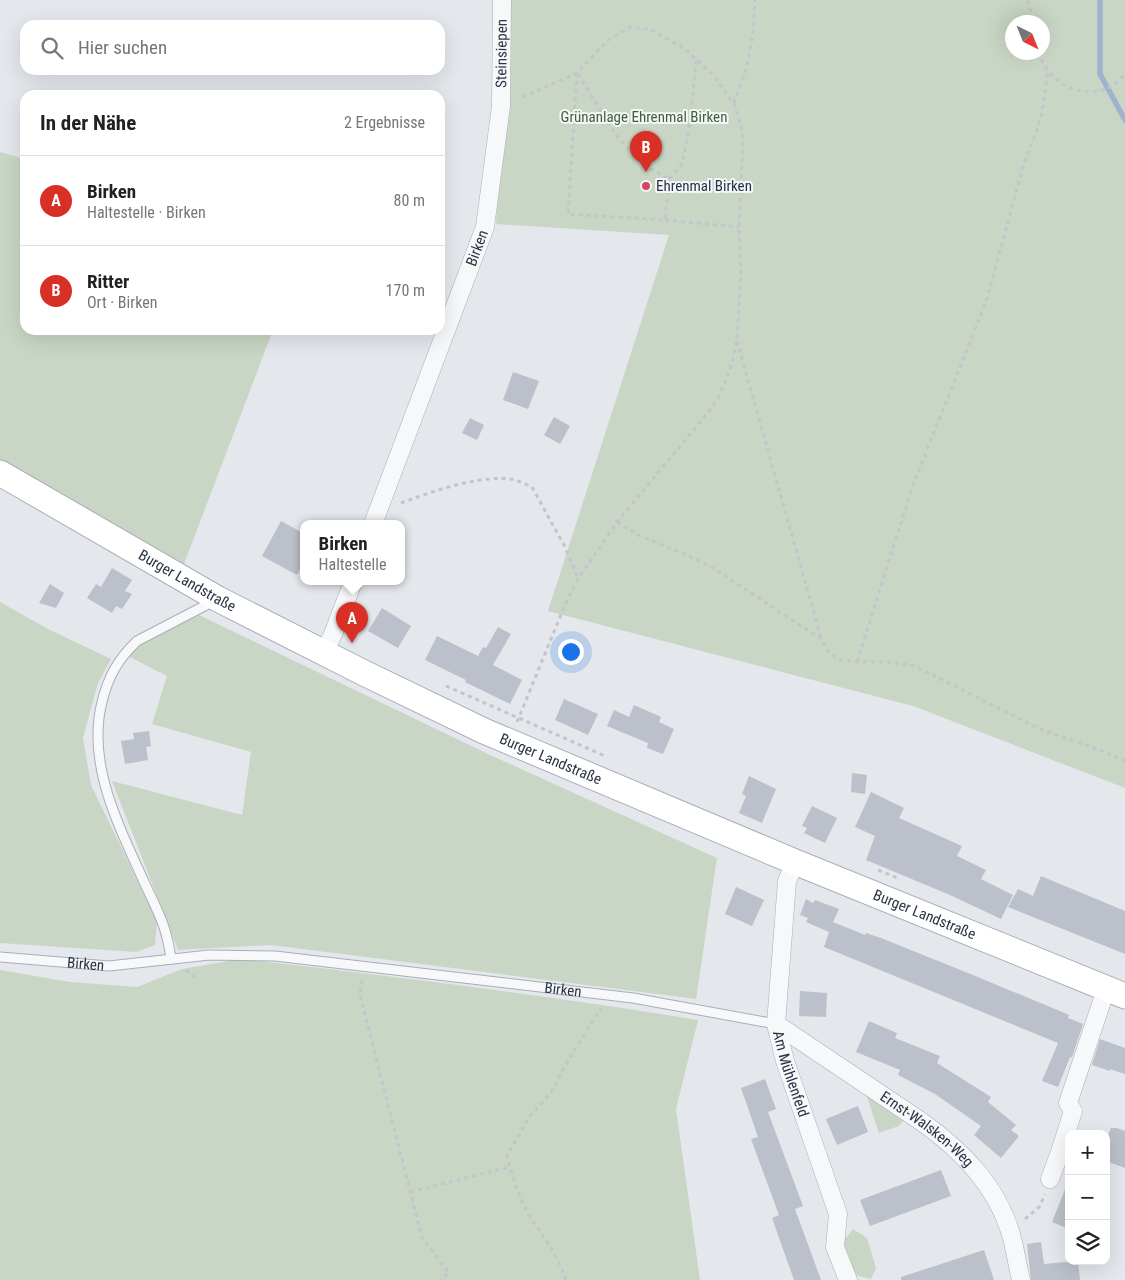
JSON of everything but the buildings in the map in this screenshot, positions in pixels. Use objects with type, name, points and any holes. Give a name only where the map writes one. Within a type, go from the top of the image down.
[{"type":"main road","name":"Burger Landstraße","points":[[0,473],[218,599],[484,731],[795,862],[1115,993]]},
{"type":"street","name":"Steinsiepen","points":[[501,106],[502,0]]},
{"type":"street","name":"Birken","points":[[445,333],[485,227],[501,106]]},
{"type":"street","name":"Birken","points":[[375,519],[444,335]]},
{"type":"street","points":[[324,653],[352,585]]},
{"type":"street","name":"Am Mühlenfeld","points":[[795,862],[787,881],[776,1024],[785,1061],[838,1214],[835,1247],[848,1280]]},
{"type":"street","points":[[1050,1179],[1064,1153],[1073,1111],[1068,1103],[1115,993]]},
{"type":"street","name":"Ernst-Walsken-Weg","points":[[776,1024],[922,1122],[966,1158],[996,1199],[1010,1232],[1021,1280]]},
{"type":"lane","points":[[171,959],[167,931],[121,830],[105,787],[98,749],[97,722],[107,682],[127,650],[137,641],[218,599]]},
{"type":"lane","name":"Birken","points":[[0,957],[109,966],[209,955],[246,954],[305,958],[609,995],[776,1024]]},
{"type":"path","points":[[734,104],[747,66],[755,0]]},
{"type":"path","points":[[1028,0],[1031,15]]},
{"type":"path","points":[[501,106],[577,73],[608,40],[631,28],[649,28],[684,48],[715,77],[734,104],[742,134],[739,227],[741,275],[736,338],[729,372],[718,398],[706,416],[617,522],[578,579],[567,600],[509,741]]},
{"type":"path","points":[[665,220],[669,179],[683,160],[691,117],[696,58]]},
{"type":"path","points":[[1043,60],[1048,70],[1059,82],[1079,92],[1105,89],[1125,73]]},
{"type":"path","points":[[857,662],[913,485],[986,302],[1024,167],[1034,144],[1043,107],[1048,70]]},
{"type":"path","points":[[577,73],[616,136],[642,164],[669,179]]},
{"type":"path","points":[[577,73],[568,214],[739,227]]},
{"type":"path","points":[[736,338],[822,639],[828,651],[843,661],[890,662],[915,666],[1042,730],[1125,761]]},
{"type":"path","points":[[375,519],[425,495],[475,482],[497,478],[522,482],[532,487],[565,547],[578,579]]},
{"type":"path","points":[[617,522],[640,536],[713,568],[822,639]]},
{"type":"path","points":[[518,718],[608,758]]},
{"type":"path","points":[[874,869],[901,879]]},
{"type":"path","points":[[357,965],[362,975],[360,995],[422,1238],[449,1273],[440,1280]]},
{"type":"path","points":[[566,1280],[552,1246],[531,1219],[524,1205],[509,1167],[507,1155],[531,1115],[551,1093],[567,1062],[609,995]]},
{"type":"path","points":[[410,1192],[509,1167]]},
{"type":"path","points":[[1010,1232],[1040,1206],[1050,1179]]},
{"type":"green space","name":"Grünanlage Ehrenmal Birken","points":[[510,0],[1125,0],[1125,788],[913,706],[548,611],[669,235],[496,224]]},
{"type":"green space","points":[[0,152],[20,158],[20,335],[271,335],[184,564],[0,461]]},
{"type":"green space","points":[[0,602],[48,629],[111,659],[98,683],[83,738],[91,785],[157,921],[155,945],[136,952],[0,943]]},
{"type":"green space","points":[[199,615],[486,753],[717,858],[696,999],[271,945],[178,950],[112,781],[242,815],[251,752],[152,724],[167,676],[128,656],[153,638]]},
{"type":"green space","points":[[240,959],[469,986],[698,1020],[676,1109],[700,1280],[0,1280],[0,970],[70,982],[137,987],[182,969]]},
{"type":"green space","points":[[866,1094],[904,1119],[899,1126],[879,1133]]},
{"type":"green space","points":[[853,1229],[867,1238],[876,1268],[871,1279],[855,1275],[842,1243]]},
{"type":"waterway","points":[[1100,0],[1100,74],[1125,120]]},
{"type":"place","name":"Ritter","points":[[646,172]]},
{"type":"place","name":"Ehrenmal Birken","points":[[646,186]]},
{"type":"place","name":"Birken","points":[[352,643]]}]
